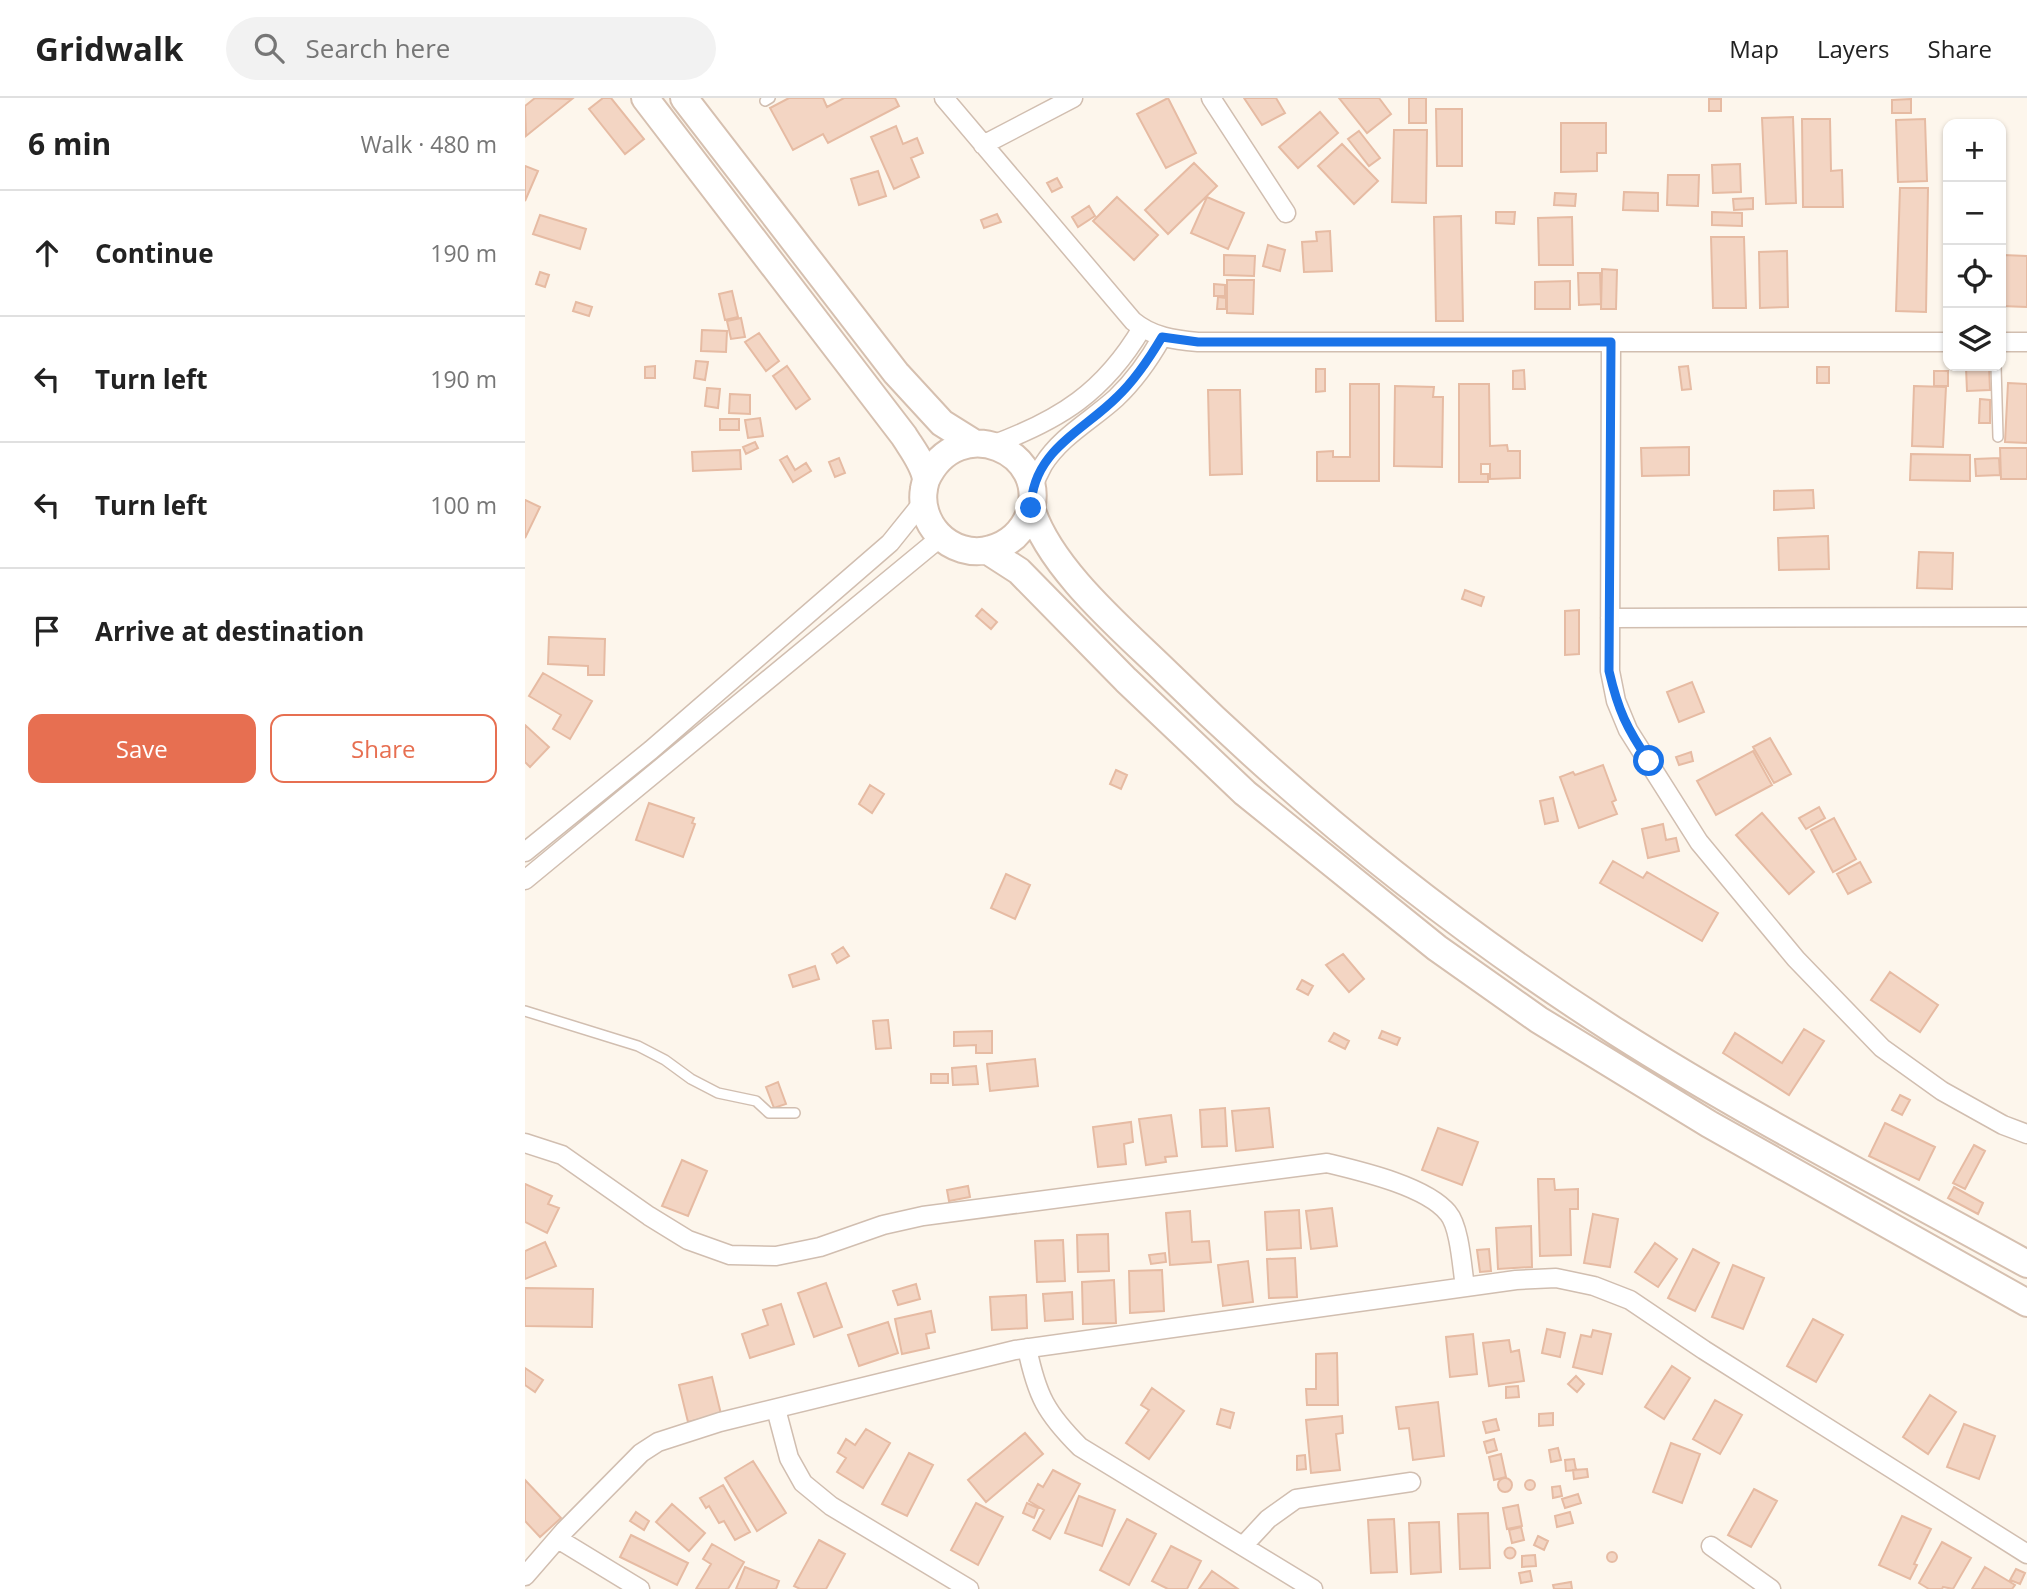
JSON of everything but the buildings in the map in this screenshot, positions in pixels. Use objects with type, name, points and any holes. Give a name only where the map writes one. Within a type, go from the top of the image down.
[{"type":"main road","points":[[645,98],[904,436],[915,453],[930,524],[941,537],[954,547],[965,550],[988,551],[1003,545],[1016,536],[1026,523],[1032,499]]},
{"type":"main road","points":[[684,98],[895,373],[942,423],[983,444],[1007,452],[1019,461],[1027,475],[1044,539],[1075,579],[1114,621],[1280,780],[1381,865],[1482,941],[1618,1033],[1738,1105],[2027,1264]]},
{"type":"main road","points":[[925,491],[931,469],[950,451],[983,444]]},
{"type":"main road","points":[[988,551],[1019,570],[1126,680],[1245,793],[1437,948],[1539,1020],[1709,1124],[2027,1303]]},
{"type":"street","points":[[944,98],[1142,328],[1162,337],[1198,342],[1943,342]]},
{"type":"street","points":[[983,145],[1073,98]]},
{"type":"street","points":[[1211,98],[1286,213]]},
{"type":"street","points":[[983,444],[1045,424],[1081,400],[1126,356],[1142,328]]},
{"type":"street","points":[[1032,499],[1043,465],[1085,422],[1115,400],[1135,379],[1162,337]]},
{"type":"street","points":[[1611,342],[1609,671],[1627,730],[1699,842],[1728,879],[1796,959],[1882,1048],[1942,1091],[2003,1125],[2027,1134]]},
{"type":"street","points":[[2006,342],[2027,342]]},
{"type":"street","points":[[525,852],[651,750],[890,543],[925,491]]},
{"type":"street","points":[[525,880],[941,537]]},
{"type":"street","points":[[1610,618],[2027,617]]},
{"type":"street","points":[[525,1143],[562,1155],[688,1240],[730,1255],[741,1256],[776,1256],[820,1247],[923,1216],[1327,1163],[1363,1171],[1427,1196],[1449,1214],[1457,1236],[1465,1287]]},
{"type":"street","points":[[525,1576],[641,1453],[658,1442],[720,1422],[1027,1348],[1516,1280],[1556,1278],[1594,1286],[1630,1300],[1704,1350],[2027,1554]]},
{"type":"street","points":[[1027,1348],[1042,1400],[1055,1422],[1080,1447],[1313,1589]]},
{"type":"street","points":[[776,1409],[789,1458],[803,1483],[831,1506],[969,1589]]},
{"type":"street","points":[[1243,1546],[1268,1519],[1296,1499],[1411,1482]]},
{"type":"street","points":[[558,1539],[640,1589]]},
{"type":"street","points":[[1711,1546],[1771,1589]]},
{"type":"lane","points":[[1996,371],[1998,438]]},
{"type":"lane","points":[[525,1011],[638,1046],[718,1093],[756,1101],[769,1112],[795,1113]]},
{"type":"route","points":[[1031,508],[1032,490],[1043,465],[1062,443],[1115,400],[1135,379],[1162,337],[1198,342],[1611,342],[1609,671],[1627,730],[1649,761]]}]
